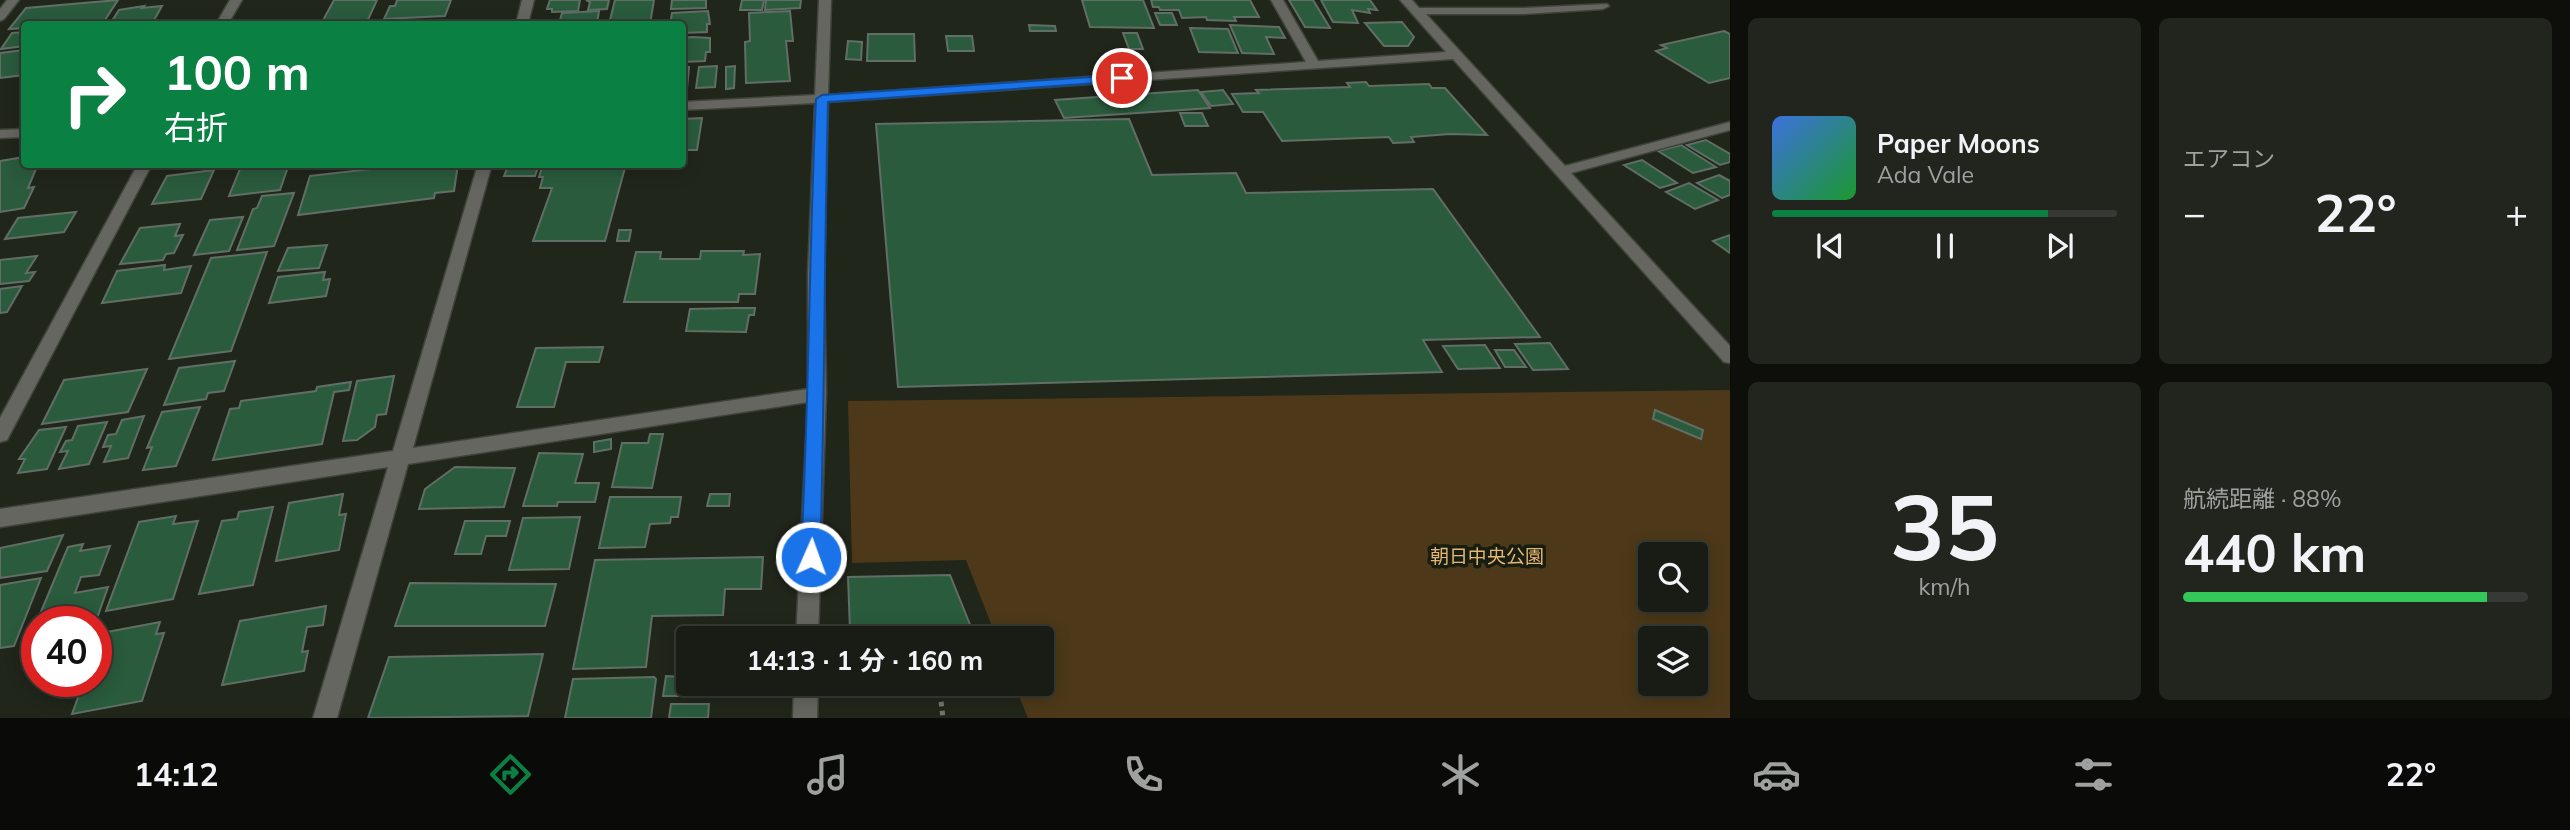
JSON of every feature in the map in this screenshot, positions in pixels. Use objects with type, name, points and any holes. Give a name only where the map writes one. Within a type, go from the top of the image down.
[{"type":"street","points":[[0,16],[13,0]]},
{"type":"street","points":[[224,21],[236,0]]},
{"type":"street","points":[[523,21],[528,0]]},
{"type":"street","points":[[808,626],[817,394],[816,273],[825,0]]},
{"type":"street","points":[[1277,0],[1314,65]]},
{"type":"street","points":[[1412,6],[1524,11],[1603,6]]},
{"type":"street","points":[[1412,6],[1730,357]]},
{"type":"street","points":[[686,106],[822,99],[1457,55]]},
{"type":"street","points":[[1562,171],[1730,126]]},
{"type":"street","points":[[0,134],[21,133]]},
{"type":"street","points":[[0,435],[143,168]]},
{"type":"street","points":[[324,718],[484,168]]},
{"type":"street","points":[[0,518],[817,394]]},
{"type":"street","points":[[805,718],[806,696]]},
{"type":"path","points":[[940,696],[943,718]]},
{"type":"green space","name":"朝日中央公園","points":[[1730,390],[1730,718],[1028,718],[1019,696],[1054,696],[1054,626],[992,626],[966,560],[852,563],[848,401]]},
{"type":"building","points":[[118,0],[105,20],[21,21],[21,28],[9,29],[26,8]]},
{"type":"building","points":[[334,0],[377,0],[367,21],[323,21]]},
{"type":"building","points":[[397,0],[451,0],[445,16],[384,19],[390,6],[395,6]]},
{"type":"building","points":[[550,0],[580,0],[578,11],[552,12],[552,9],[547,9]]},
{"type":"building","points":[[586,0],[609,0],[607,9],[588,10],[590,2]]},
{"type":"building","points":[[615,0],[654,0],[650,21],[610,21]]},
{"type":"building","points":[[672,0],[706,0],[706,8],[671,9]]},
{"type":"building","points":[[742,0],[764,0],[762,10],[740,10]]},
{"type":"building","points":[[766,0],[801,0],[800,8],[765,10]]},
{"type":"building","points":[[1082,0],[1143,0],[1154,28],[1090,27]]},
{"type":"building","points":[[1151,0],[1250,0],[1259,17],[1234,17],[1236,21],[1207,20],[1206,17],[1182,18],[1179,10],[1160,10],[1159,7],[1153,7]]},
{"type":"building","points":[[1289,0],[1313,0],[1330,28],[1305,27]]},
{"type":"building","points":[[1321,0],[1370,0],[1377,10],[1368,9],[1370,13],[1352,10],[1358,23],[1333,22]]},
{"type":"building","points":[[162,6],[154,21],[112,21],[119,10]]},
{"type":"building","points":[[599,11],[597,21],[549,21],[560,20],[562,13]]},
{"type":"building","points":[[708,11],[710,24],[707,24],[707,32],[686,33],[686,21],[671,21],[672,13]]},
{"type":"building","points":[[790,11],[793,41],[786,41],[790,81],[746,83],[745,42],[750,41],[749,13]]},
{"type":"building","points":[[1155,13],[1172,13],[1177,25],[1160,25]]},
{"type":"building","points":[[1402,22],[1414,37],[1408,46],[1384,46],[1365,23]]},
{"type":"building","points":[[1029,25],[1055,26],[1056,31],[1030,31]]},
{"type":"building","points":[[1230,25],[1279,27],[1285,38],[1266,37],[1274,54],[1242,53]]},
{"type":"building","points":[[1190,28],[1228,29],[1238,53],[1199,52]]},
{"type":"building","points":[[1724,31],[1730,34],[1730,78],[1709,83],[1656,51],[1667,48],[1661,45]]},
{"type":"building","points":[[21,32],[21,46],[1,49],[12,33]]},
{"type":"building","points":[[1123,33],[1137,33],[1143,49],[1129,49]]},
{"type":"building","points":[[868,34],[914,34],[915,61],[867,61]]},
{"type":"building","points":[[946,36],[972,36],[974,51],[948,51]]},
{"type":"building","points":[[686,38],[710,38],[710,52],[706,52],[705,61],[686,62]]},
{"type":"building","points":[[848,41],[862,42],[861,60],[846,59]]},
{"type":"building","points":[[21,50],[21,75],[0,78],[0,53]]},
{"type":"building","points":[[717,66],[715,87],[696,88],[699,67]]},
{"type":"building","points":[[735,66],[734,88],[726,89],[726,67]]},
{"type":"building","points":[[686,67],[689,67],[687,88]]},
{"type":"building","points":[[1366,82],[1369,86],[1429,84],[1432,88],[1445,88],[1487,135],[1411,137],[1414,142],[1393,143],[1389,137],[1282,141],[1263,112],[1243,112],[1232,94],[1259,93],[1256,90],[1350,87],[1347,83]]},
{"type":"building","points":[[1198,90],[1210,108],[1064,118],[1055,100]]},
{"type":"building","points":[[1223,90],[1233,104],[1211,106],[1201,92]]},
{"type":"building","points":[[1180,113],[1202,113],[1208,126],[1185,126]]},
{"type":"building","points":[[702,118],[697,150],[686,150],[686,119]]},
{"type":"building","points":[[1129,119],[1152,175],[1236,173],[1246,193],[1433,189],[1540,337],[1423,340],[1442,372],[898,387],[876,124]]},
{"type":"building","points":[[1706,140],[1730,154],[1730,162],[1720,165],[1687,145]]},
{"type":"building","points":[[1681,145],[1716,167],[1693,173],[1658,151]]},
{"type":"building","points":[[21,158],[21,168],[36,168],[28,188],[34,187],[24,208],[0,212],[0,161]]},
{"type":"building","points":[[1642,160],[1677,183],[1660,188],[1624,165]]},
{"type":"building","points":[[240,168],[288,168],[280,190],[229,196]]},
{"type":"building","points":[[380,168],[457,168],[454,191],[435,193],[434,198],[298,215],[310,176]]},
{"type":"building","points":[[507,168],[538,168],[535,176],[504,176]]},
{"type":"building","points":[[542,168],[625,168],[605,241],[533,241],[552,188],[540,188],[543,177],[539,177]]},
{"type":"building","points":[[214,170],[201,199],[152,204],[167,176]]},
{"type":"building","points":[[1719,175],[1730,181],[1730,195],[1722,198],[1697,183]]},
{"type":"building","points":[[1689,183],[1718,200],[1695,209],[1666,192]]},
{"type":"building","points":[[294,193],[274,246],[237,250],[253,209],[257,208],[262,196]]},
{"type":"building","points":[[76,212],[64,232],[5,239],[18,218]]},
{"type":"building","points":[[243,217],[229,251],[194,255],[210,220]]},
{"type":"building","points":[[180,224],[175,236],[183,235],[174,253],[166,254],[163,260],[120,264],[140,228]]},
{"type":"building","points":[[619,230],[631,230],[629,241],[617,241]]},
{"type":"building","points":[[1730,235],[1730,253],[1713,241]]},
{"type":"building","points":[[327,245],[319,268],[278,271],[288,248]]},
{"type":"building","points":[[701,251],[744,251],[743,255],[760,254],[755,294],[739,294],[738,302],[624,302],[636,252],[661,252],[660,259],[700,259]]},
{"type":"building","points":[[267,252],[231,351],[169,359],[211,258]]},
{"type":"building","points":[[37,256],[26,273],[35,272],[29,281],[0,284],[0,260]]},
{"type":"building","points":[[165,265],[164,270],[191,266],[181,293],[102,303],[117,271]]},
{"type":"building","points":[[325,272],[323,280],[330,279],[326,296],[269,303],[278,277]]},
{"type":"building","points":[[22,286],[7,312],[0,313],[0,289]]},
{"type":"building","points":[[755,308],[754,315],[749,315],[746,332],[686,331],[690,309]]},
{"type":"building","points":[[1550,343],[1568,369],[1533,370],[1515,344]]},
{"type":"building","points":[[1485,345],[1500,368],[1458,369],[1443,346]]},
{"type":"building","points":[[603,347],[599,362],[566,362],[554,407],[517,407],[536,348]]},
{"type":"building","points":[[1495,350],[1514,350],[1526,367],[1505,367]]},
{"type":"building","points":[[235,361],[224,391],[208,393],[206,399],[164,405],[179,368]]},
{"type":"building","points":[[147,369],[128,412],[42,424],[64,380]]},
{"type":"building","points":[[394,376],[386,414],[377,415],[375,427],[357,440],[343,441],[357,381]]},
{"type":"building","points":[[351,382],[349,390],[334,392],[322,444],[213,460],[230,409],[239,408],[241,401],[316,391],[317,387]]},
{"type":"building","points":[[200,407],[176,466],[143,470],[152,447],[147,448],[162,412]]},
{"type":"building","points":[[1655,410],[1703,430],[1701,439],[1653,419]]},
{"type":"building","points":[[144,416],[128,458],[104,462],[111,446],[103,447],[108,435],[116,434],[122,420]]},
{"type":"building","points":[[107,422],[89,464],[59,469],[68,451],[60,452],[66,441],[72,440],[78,426]]},
{"type":"building","points":[[66,427],[47,469],[18,473],[25,459],[19,459],[39,430]]},
{"type":"building","points":[[650,434],[663,434],[652,488],[612,487],[622,443],[648,443]]},
{"type":"building","points":[[611,439],[611,449],[594,452],[594,442]]},
{"type":"building","points":[[539,453],[583,454],[575,483],[599,483],[595,502],[523,506]]},
{"type":"building","points":[[455,467],[515,468],[504,507],[419,509],[425,489]]},
{"type":"building","points":[[343,494],[339,515],[346,514],[339,550],[276,561],[289,503]]},
{"type":"building","points":[[710,494],[730,494],[729,506],[707,506]]},
{"type":"building","points":[[610,497],[681,497],[678,517],[671,517],[670,523],[650,524],[645,547],[599,548]]},
{"type":"building","points":[[273,507],[253,585],[199,594],[222,521],[237,519],[239,512]]},
{"type":"building","points":[[176,516],[173,524],[198,521],[173,599],[112,610],[112,606],[108,606],[139,522]]},
{"type":"building","points":[[580,517],[569,569],[509,570],[523,518]]},
{"type":"building","points":[[465,521],[510,521],[506,536],[486,536],[481,554],[455,554]]},
{"type":"building","points":[[63,535],[47,571],[0,578],[0,548]]},
{"type":"building","points":[[83,544],[80,551],[110,546],[99,575],[81,577],[75,593],[108,587],[101,606],[43,606],[68,547]]},
{"type":"building","points":[[763,557],[761,589],[725,589],[723,615],[652,616],[646,667],[573,669],[595,560]]},
{"type":"building","points":[[950,575],[971,626],[850,626],[848,577]]},
{"type":"building","points":[[41,578],[30,606],[21,606],[21,628],[14,646],[0,648],[0,585]]},
{"type":"building","points":[[410,583],[556,584],[545,626],[395,626]]},
{"type":"building","points":[[326,606],[323,625],[307,627],[302,652],[308,651],[304,671],[222,685],[240,621]]},
{"type":"building","points":[[160,622],[156,634],[164,633],[142,701],[72,714],[78,697],[112,697],[112,631]]},
{"type":"building","points":[[543,654],[528,716],[368,718],[389,657]]},
{"type":"building","points":[[666,676],[676,677],[676,696],[663,696]]},
{"type":"building","points":[[573,679],[656,679],[651,718],[565,718]]},
{"type":"building","points":[[671,704],[709,704],[708,718],[669,718]]},
{"type":"route","points":[[811,557],[822,99],[1122,78]]}]
